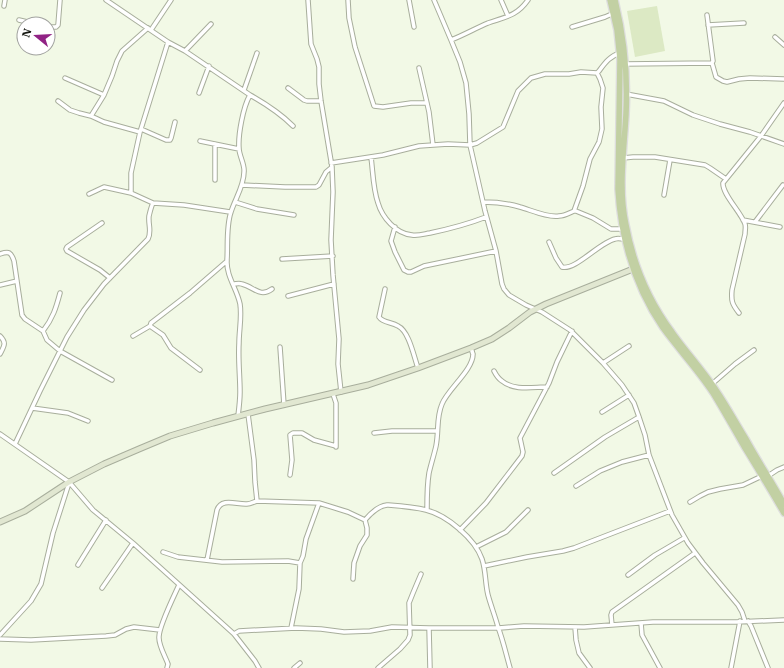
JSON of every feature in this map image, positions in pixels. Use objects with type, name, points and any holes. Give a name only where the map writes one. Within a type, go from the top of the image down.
[{"type":"main road","points":[[610,0],[614,13],[620,53],[619,206],[624,239],[633,269],[641,289],[663,328],[713,394],[765,476],[782,493],[784,504]]},
{"type":"main road","points":[[615,0],[623,37],[625,64],[626,112],[622,190],[624,217],[637,266],[649,293],[666,323],[712,384],[765,476],[784,513]]},
{"type":"street","points":[[4,6],[5,0]]},
{"type":"street","points":[[56,27],[58,25],[60,0]]},
{"type":"street","points":[[106,0],[168,42],[209,66],[278,113],[293,126]]},
{"type":"street","points":[[308,0],[311,44],[319,67],[321,101],[331,165],[333,192],[331,240],[339,339],[338,364],[341,392]]},
{"type":"street","points":[[348,0],[349,18],[355,47],[374,106],[383,107],[411,103],[427,103]]},
{"type":"street","points":[[409,0],[414,27]]},
{"type":"street","points":[[434,0],[460,62],[466,83],[470,145],[504,289],[509,295],[542,312],[572,332],[603,363],[622,385],[634,403],[645,435],[649,455],[670,511],[684,538],[742,612],[744,621],[731,668]]},
{"type":"street","points":[[501,0],[508,16]]},
{"type":"street","points":[[451,40],[488,23],[515,13],[522,8],[528,0]]},
{"type":"street","points":[[92,116],[104,95],[122,51],[150,29],[169,1]]},
{"type":"street","points":[[572,27],[605,18],[614,13]]},
{"type":"street","points":[[707,15],[713,61],[712,63],[716,77],[727,82],[750,78],[784,79]]},
{"type":"street","points":[[708,25],[744,23]]},
{"type":"street","points":[[185,51],[211,24]]},
{"type":"street","points":[[775,38],[784,45]]},
{"type":"street","points":[[130,192],[131,173],[141,131],[168,42]]},
{"type":"street","points":[[244,90],[257,53]]},
{"type":"street","points":[[597,73],[608,59],[613,55],[620,53]]},
{"type":"street","points":[[625,64],[712,63]]},
{"type":"street","points":[[199,94],[209,66]]},
{"type":"street","points":[[419,68],[429,112],[434,145]]},
{"type":"street","points":[[242,185],[316,187],[319,185],[331,165],[419,146],[448,144],[470,145],[477,143],[503,127],[518,91],[531,78],[545,74],[569,74],[580,72],[597,73]]},
{"type":"street","points":[[574,211],[583,186],[590,159],[599,142],[602,129],[601,108],[603,88],[597,73]]},
{"type":"street","points":[[65,78],[104,95]]},
{"type":"street","points":[[288,88],[304,100],[321,101]]},
{"type":"street","points":[[626,94],[664,101],[693,115],[784,144]]},
{"type":"street","points":[[238,416],[240,392],[239,343],[241,314],[240,303],[228,273],[228,224],[230,212],[242,185],[244,167],[239,149],[243,117],[250,95]]},
{"type":"street","points":[[58,101],[70,110],[92,116],[104,122],[141,131],[166,140],[171,138],[175,122]]},
{"type":"street","points":[[739,313],[731,300],[745,234],[745,224],[723,189],[723,183],[761,136],[784,103]]},
{"type":"street","points":[[200,141],[239,149]]},
{"type":"street","points":[[215,144],[215,180]]},
{"type":"street","points":[[370,157],[378,203],[384,216],[399,231],[418,236],[444,230],[486,217]]},
{"type":"street","points":[[623,158],[655,157],[705,165],[726,179]]},
{"type":"street","points":[[664,195],[670,160]]},
{"type":"street","points":[[755,222],[783,185]]},
{"type":"street","points":[[89,194],[104,187],[130,192],[153,203],[184,205],[230,212]]},
{"type":"street","points":[[234,202],[257,209],[294,215]]},
{"type":"street","points":[[483,202],[499,202],[555,216],[560,216],[574,211],[580,212],[611,229],[622,229]]},
{"type":"street","points":[[15,444],[67,337],[84,310],[104,284],[148,239],[150,234],[149,214],[153,203]]},
{"type":"street","points":[[743,220],[780,227]]},
{"type":"street","points":[[102,223],[66,249],[110,278]]},
{"type":"street","points":[[395,227],[391,241],[404,270],[408,272],[424,266],[496,251]]},
{"type":"street","points":[[549,242],[556,258],[562,267],[565,268],[574,265],[605,243],[615,238],[624,239]]},
{"type":"street","points":[[0,254],[9,252],[12,255],[22,315],[25,319],[44,331],[47,340],[60,351],[112,380]]},
{"type":"street","points":[[282,259],[333,256]]},
{"type":"street","points":[[133,336],[150,326],[151,323],[186,297],[227,261]]},
{"type":"street","points":[[0,522],[25,511],[69,482],[104,464],[170,436],[238,416],[368,386],[418,368],[471,348],[492,338],[509,328],[535,309],[633,269]]},
{"type":"street","points":[[0,285],[17,282]]},
{"type":"street","points":[[233,284],[244,284],[262,293],[268,292],[272,289]]},
{"type":"street","points":[[288,296],[334,284]]},
{"type":"street","points":[[385,289],[379,317],[402,328],[406,334],[418,368]]},
{"type":"street","points":[[44,331],[53,316],[60,293]]},
{"type":"street","points":[[150,326],[163,335],[171,348],[200,370]]},
{"type":"street","points":[[460,530],[486,503],[522,456],[523,452],[520,438],[547,387],[572,332]]},
{"type":"street","points":[[0,336],[5,343],[0,354]]},
{"type":"street","points":[[603,363],[629,346]]},
{"type":"street","points":[[280,347],[284,405]]},
{"type":"street","points":[[427,510],[426,496],[436,446],[439,411],[443,402],[472,361],[473,354],[471,348]]},
{"type":"street","points":[[712,384],[754,350]]},
{"type":"street","points":[[494,371],[501,381],[509,386],[521,388],[547,387]]},
{"type":"street","points":[[290,475],[292,460],[290,435],[293,433],[302,433],[314,440],[336,446],[336,403],[333,394]]},
{"type":"street","points":[[602,412],[628,395]]},
{"type":"street","points":[[32,408],[68,413],[88,421]]},
{"type":"street","points":[[248,414],[254,460],[257,501]]},
{"type":"street","points":[[554,473],[604,437],[639,417]]},
{"type":"street","points":[[374,433],[392,431],[437,431]]},
{"type":"street","points":[[0,434],[69,482],[93,510],[133,543],[234,634],[259,668]]},
{"type":"street","points":[[576,486],[600,471],[622,462],[649,455]]},
{"type":"street","points":[[690,502],[708,492],[743,485],[784,467]]},
{"type":"street","points":[[0,633],[31,601],[41,584],[53,533],[69,482]]},
{"type":"street","points":[[207,560],[218,507],[225,503],[250,504],[257,501],[319,503],[348,512],[365,520]]},
{"type":"street","points":[[291,628],[299,589],[300,563],[303,556],[306,539],[319,503]]},
{"type":"street","points":[[365,520],[378,508],[387,505],[427,510],[440,515],[466,535],[476,547],[482,558],[487,594],[499,628],[510,668]]},
{"type":"street","points":[[476,547],[506,532],[528,510]]},
{"type":"street","points":[[484,566],[574,548],[670,511]]},
{"type":"street","points":[[78,565],[106,520]]},
{"type":"street","points":[[353,579],[354,563],[360,546],[367,535],[365,520]]},
{"type":"street","points":[[628,575],[655,555],[684,538]]},
{"type":"street","points":[[102,588],[133,543]]},
{"type":"street","points":[[163,552],[178,557],[222,562],[288,561],[300,563]]},
{"type":"street","points":[[612,625],[610,615],[612,612],[696,554]]},
{"type":"street","points":[[378,668],[405,644],[410,634],[410,603],[421,574]]},
{"type":"street","points":[[167,668],[168,664],[158,635],[179,585]]},
{"type":"street","points":[[234,634],[239,631],[291,628],[321,629],[344,632],[370,631],[392,627],[584,627],[641,623],[784,620]]},
{"type":"street","points":[[744,621],[751,626],[768,668]]},
{"type":"street","points":[[641,623],[642,635],[660,668]]},
{"type":"street","points":[[0,639],[31,640],[106,636],[134,627],[160,630]]},
{"type":"street","points":[[575,627],[579,653],[588,667]]},
{"type":"street","points":[[429,628],[430,668]]},
{"type":"street","points":[[294,668],[300,663]]},
{"type":"green space","points":[[657,6],[665,51],[635,57],[627,11]]}]
